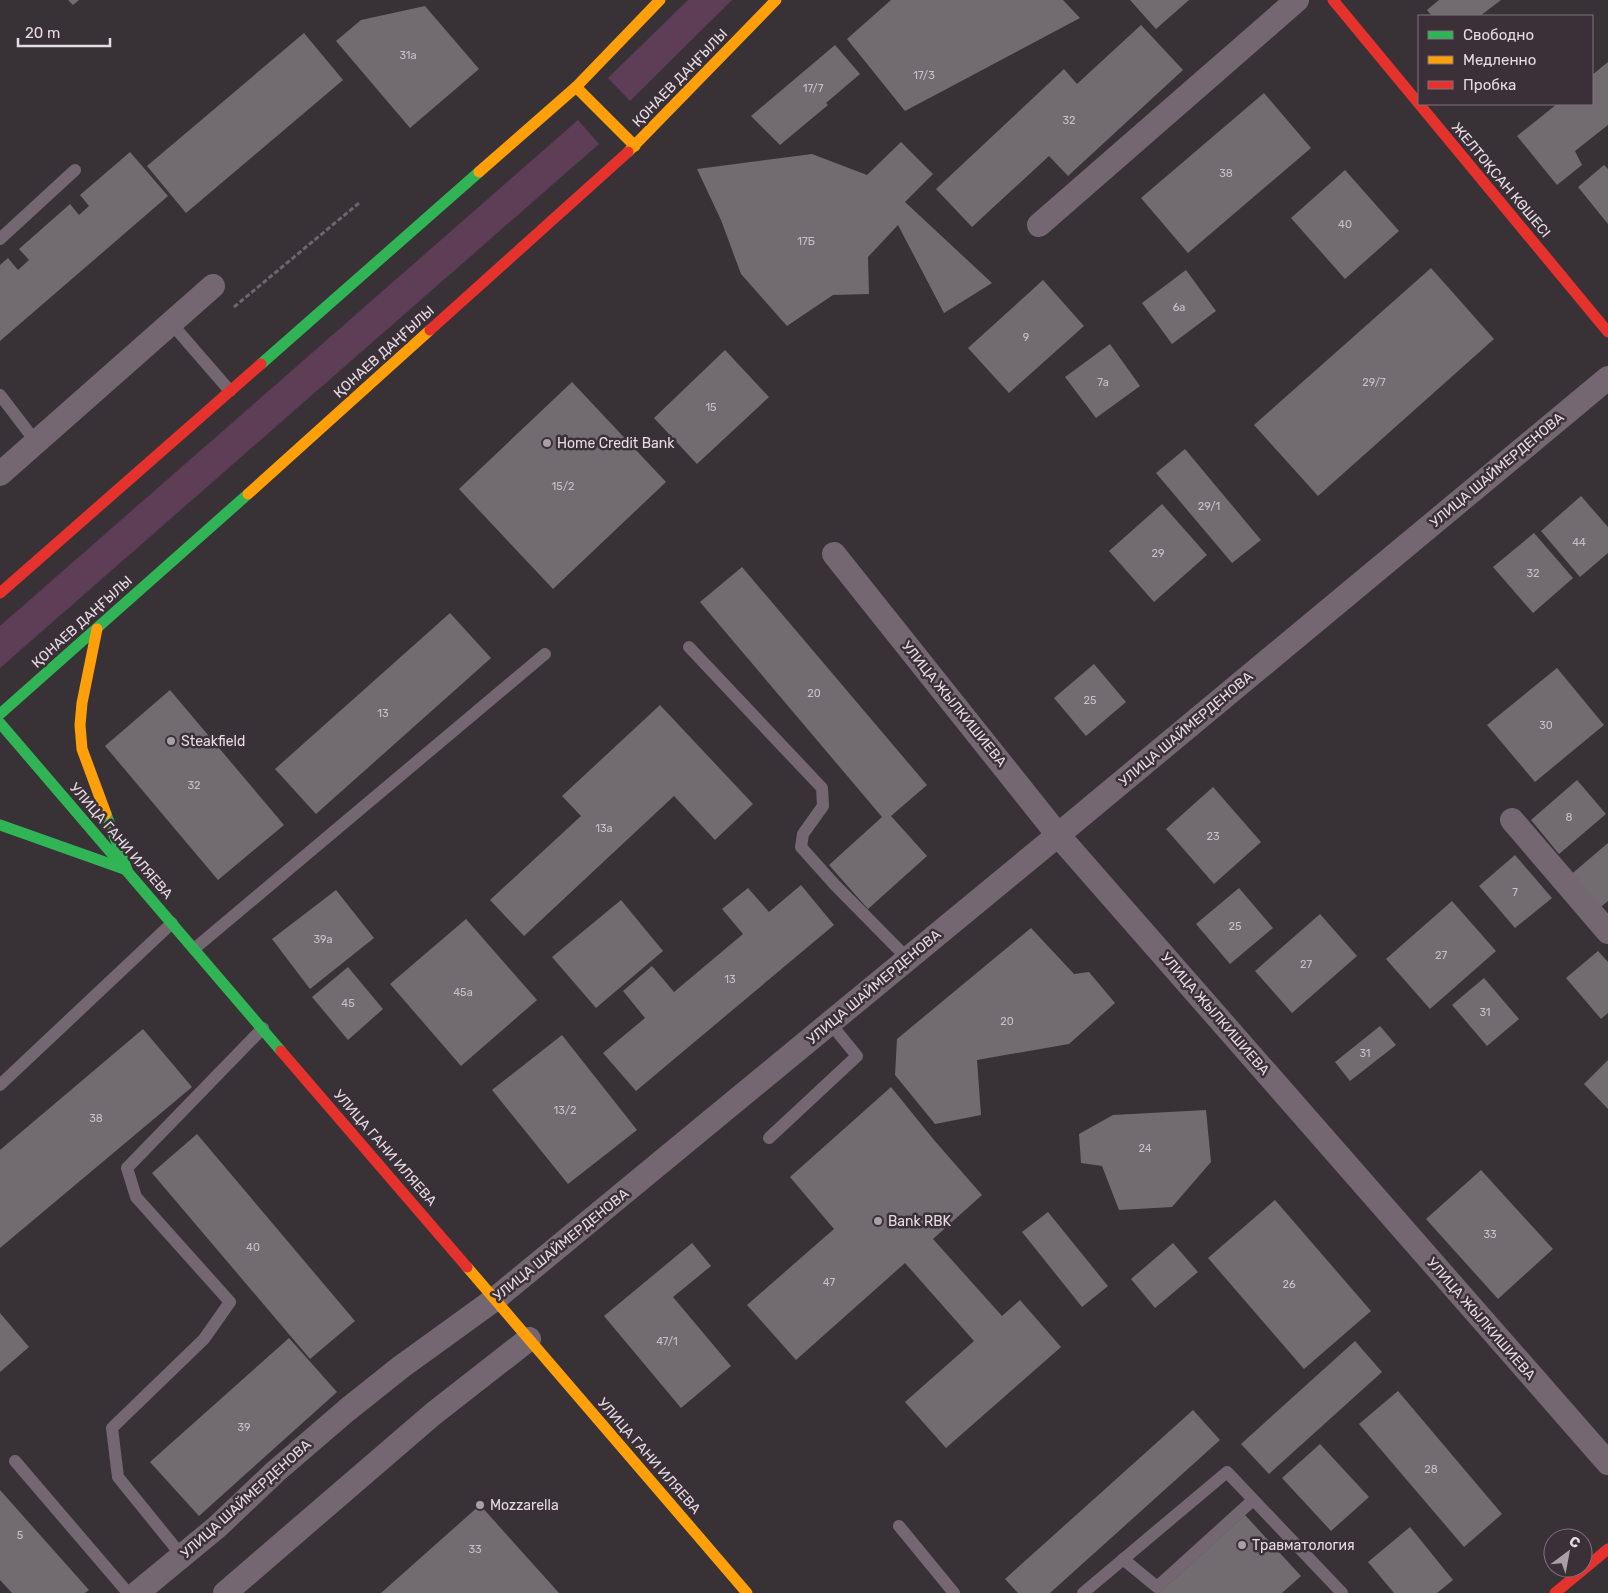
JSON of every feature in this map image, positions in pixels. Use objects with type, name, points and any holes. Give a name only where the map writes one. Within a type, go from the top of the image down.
[{"type":"main road","points":[[0,593],[576,87],[660,0]]},
{"type":"main road","name":"ҚОНАЕВ ДАҢҒЫЛЫ","points":[[0,714],[635,146],[776,0]]},
{"type":"main road","name":"ЖЕЛТОҚСАН КӨШЕСІ","points":[[1333,0],[1418,103]]},
{"type":"main road","points":[[576,87],[635,146]]},
{"type":"main road","name":"ЖЕЛТОҚСАН КӨШЕСІ","points":[[1420,105],[1608,332]]},
{"type":"main road","points":[[97,629],[82,703],[80,725],[82,748],[127,870]]},
{"type":"main road","name":"УЛИЦА ГАНИ ИЛЯЕВА","points":[[0,723],[747,1593]]},
{"type":"main road","points":[[0,824],[127,870]]},
{"type":"main road","points":[[1555,1593],[1608,1550]]},
{"type":"street","points":[[1039,225],[1297,0]]},
{"type":"street","points":[[0,474],[213,286]]},
{"type":"street","name":"УЛИЦА ШАЙМЕРДЕНОВА","points":[[137,1593],[217,1527],[275,1472],[347,1410],[401,1367],[495,1299],[1608,378]]},
{"type":"street","name":"УЛИЦА ЖЫЛКИШИЕВА","points":[[834,554],[1058,835],[1608,1463]]},
{"type":"street","points":[[1512,820],[1608,932]]},
{"type":"street","points":[[225,1593],[433,1414],[529,1340]]},
{"type":"lane","points":[[0,239],[75,170]]},
{"type":"lane","points":[[171,323],[230,391]]},
{"type":"lane","points":[[0,395],[36,442]]},
{"type":"lane","points":[[689,647],[822,788],[823,806],[804,834],[800,847],[908,959]]},
{"type":"lane","points":[[194,949],[546,654]]},
{"type":"lane","points":[[0,1085],[172,923]]},
{"type":"lane","points":[[768,1138],[858,1056],[830,1023]]},
{"type":"lane","points":[[182,1556],[118,1477],[112,1428],[204,1339],[230,1302],[136,1197],[126,1168],[262,1028]]},
{"type":"lane","points":[[15,1461],[128,1593]]},
{"type":"lane","points":[[1083,1593],[1227,1472],[1342,1593]]},
{"type":"lane","points":[[1123,1559],[1157,1587],[1253,1500]]},
{"type":"lane","points":[[899,1526],[954,1593]]},
{"type":"shaded area","points":[[688,0],[732,0],[630,101],[608,78]]},
{"type":"shaded area","points":[[578,120],[599,144],[0,668],[0,626]]},
{"type":"building","points":[[68,0],[79,0],[73,5]]},
{"type":"building","points":[[891,0],[1063,0],[1080,18],[905,111],[847,39]]},
{"type":"building","points":[[1130,0],[1189,0],[1156,29]]},
{"type":"building","points":[[1439,0],[1501,0],[1481,15],[1431,15],[1427,10]]},
{"type":"building","points":[[425,6],[479,69],[410,128],[336,41],[361,20]]},
{"type":"building","points":[[1141,25],[1183,70],[1068,176],[1049,156],[972,227],[936,189],[1064,69],[1077,84]]},
{"type":"building","points":[[304,33],[343,80],[186,213],[147,166]]},
{"type":"building","points":[[835,45],[860,74],[826,103],[828,105],[780,145],[751,116]]},
{"type":"building","points":[[1608,62],[1608,125],[1575,151],[1582,165],[1557,185],[1517,136],[1556,105],[1593,105],[1593,74]]},
{"type":"building","points":[[1264,93],[1311,148],[1188,253],[1141,198]]},
{"type":"building","points":[[901,142],[933,174],[905,202],[992,283],[944,313],[898,225],[868,257],[869,294],[833,295],[787,326],[741,274],[721,220],[697,169],[812,154],[867,175]]},
{"type":"building","points":[[130,152],[168,196],[0,341],[0,265],[8,258],[18,270],[29,260],[19,249],[70,204],[79,215],[89,206],[80,195]]},
{"type":"building","points":[[1604,165],[1608,169],[1608,224],[1578,187]]},
{"type":"building","points":[[1345,170],[1399,231],[1345,279],[1291,218]]},
{"type":"building","points":[[1431,268],[1494,339],[1318,496],[1254,425]]},
{"type":"building","points":[[1186,270],[1216,311],[1172,344],[1142,303]]},
{"type":"building","points":[[1043,280],[1084,326],[1009,393],[968,348]]},
{"type":"building","points":[[1110,344],[1140,386],[1096,418],[1065,377]]},
{"type":"building","points":[[725,350],[769,397],[697,464],[654,418]]},
{"type":"building","points":[[572,382],[666,482],[553,589],[459,489]]},
{"type":"building","points":[[1185,449],[1261,540],[1232,563],[1156,473]]},
{"type":"building","points":[[1581,496],[1608,527],[1608,553],[1580,577],[1541,531]]},
{"type":"building","points":[[1162,504],[1207,555],[1154,602],[1109,551]]},
{"type":"building","points":[[1534,533],[1573,578],[1533,613],[1493,567]]},
{"type":"building","points":[[742,567],[927,785],[891,816],[927,856],[868,909],[829,865],[882,817],[700,602]]},
{"type":"building","points":[[450,613],[491,658],[316,814],[275,769]]},
{"type":"building","points":[[1094,664],[1126,702],[1086,736],[1054,698]]},
{"type":"building","points":[[1557,668],[1604,725],[1535,782],[1487,725]]},
{"type":"building","points":[[170,690],[284,825],[218,880],[105,746]]},
{"type":"building","points":[[660,705],[753,804],[715,840],[674,796],[524,936],[490,900],[581,816],[562,796]]},
{"type":"building","points":[[1577,780],[1606,814],[1559,854],[1531,820]]},
{"type":"building","points":[[1213,787],[1261,842],[1214,884],[1166,829]]},
{"type":"building","points":[[1608,843],[1608,901],[1596,911],[1568,877]]},
{"type":"building","points":[[1515,855],[1552,898],[1515,928],[1479,886]]},
{"type":"building","points":[[801,885],[834,925],[636,1091],[603,1053],[645,1018],[623,991],[652,966],[674,992],[743,934],[722,909],[748,888],[769,912]]},
{"type":"building","points":[[1239,888],[1273,928],[1230,964],[1196,924]]},
{"type":"building","points":[[336,890],[374,938],[310,989],[272,939]]},
{"type":"building","points":[[621,900],[663,951],[596,1008],[552,957]]},
{"type":"building","points":[[1452,901],[1496,951],[1430,1009],[1386,959]]},
{"type":"building","points":[[1320,914],[1357,956],[1292,1013],[1255,971]]},
{"type":"building","points":[[466,919],[537,1000],[461,1066],[390,984]]},
{"type":"building","points":[[1031,928],[1074,974],[1089,972],[1115,1003],[1069,1044],[977,1060],[981,1115],[935,1124],[895,1075],[897,1039]]},
{"type":"building","points":[[1598,951],[1608,962],[1608,1013],[1601,1019],[1566,978]]},
{"type":"building","points":[[348,967],[383,1009],[348,1040],[312,997]]},
{"type":"building","points":[[1484,978],[1519,1019],[1487,1046],[1452,1005]]},
{"type":"building","points":[[1380,1026],[1396,1045],[1350,1081],[1335,1062]]},
{"type":"building","points":[[143,1029],[192,1087],[0,1248],[0,1150]]},
{"type":"building","points":[[562,1035],[637,1130],[568,1184],[492,1090]]},
{"type":"building","points":[[1608,1060],[1608,1109],[1584,1084]]},
{"type":"building","points":[[891,1087],[982,1195],[933,1239],[1002,1316],[1020,1300],[1061,1347],[946,1448],[905,1402],[974,1341],[905,1263],[796,1360],[747,1305],[834,1229],[790,1177]]},
{"type":"building","points":[[1206,1110],[1211,1162],[1172,1207],[1119,1210],[1102,1166],[1081,1163],[1079,1134],[1113,1115]]},
{"type":"building","points":[[197,1134],[355,1321],[310,1359],[152,1173]]},
{"type":"building","points":[[1481,1170],[1553,1249],[1498,1299],[1426,1219]]},
{"type":"building","points":[[1275,1200],[1371,1311],[1304,1369],[1208,1258]]},
{"type":"building","points":[[1048,1212],[1108,1286],[1082,1307],[1022,1232]]},
{"type":"building","points":[[692,1243],[711,1266],[673,1297],[731,1366],[681,1408],[604,1316]]},
{"type":"building","points":[[1173,1243],[1198,1272],[1155,1308],[1131,1279]]},
{"type":"building","points":[[0,1313],[29,1347],[0,1372]]},
{"type":"building","points":[[289,1338],[337,1392],[199,1516],[150,1462]]},
{"type":"building","points":[[1355,1341],[1382,1372],[1269,1474],[1241,1444]]},
{"type":"building","points":[[1398,1391],[1502,1514],[1464,1547],[1359,1424]]},
{"type":"building","points":[[1193,1410],[1220,1440],[1050,1593],[1018,1593],[1005,1579]]},
{"type":"building","points":[[1320,1444],[1369,1497],[1331,1531],[1282,1478]]},
{"type":"building","points":[[0,1490],[89,1590],[85,1593],[12,1593],[0,1580]]},
{"type":"building","points":[[480,1505],[559,1593],[381,1593]]},
{"type":"building","name":"Травматология","points":[[1245,1515],[1301,1576],[1282,1593],[1159,1593]]},
{"type":"building","points":[[1410,1527],[1453,1580],[1437,1593],[1394,1593],[1368,1562]]},
{"type":"traffic: fast","points":[[261,364],[479,172]]},
{"type":"traffic: fast","points":[[0,714],[248,494]]},
{"type":"traffic: fast","points":[[0,723],[281,1051]]},
{"type":"traffic: fast","points":[[0,825],[127,870],[106,814]]},
{"type":"traffic: slow","points":[[479,172],[576,87],[660,0]]},
{"type":"traffic: slow","points":[[628,152],[776,0]]},
{"type":"traffic: slow","points":[[576,87],[635,146]]},
{"type":"traffic: slow","points":[[248,494],[430,330]]},
{"type":"traffic: slow","points":[[97,629],[82,703],[80,725],[82,749],[106,814]]},
{"type":"traffic: slow","points":[[467,1267],[747,1593]]},
{"type":"traffic: jam","points":[[1333,0],[1418,103]]},
{"type":"traffic: jam","points":[[1420,105],[1608,332]]},
{"type":"traffic: jam","points":[[430,330],[628,152]]},
{"type":"traffic: jam","points":[[0,593],[261,364]]},
{"type":"traffic: jam","points":[[281,1051],[467,1267]]},
{"type":"traffic: jam","points":[[1555,1593],[1608,1549]]},
{"type":"place","name":"Home Credit Bank","points":[[547,443]]},
{"type":"place","name":"Steakfield","points":[[171,741]]},
{"type":"place","name":"Bank RBK","points":[[878,1221]]},
{"type":"place","name":"Mozzarella","points":[[480,1505]]},
{"type":"place","name":"Травматология","points":[[1242,1545]]}]
